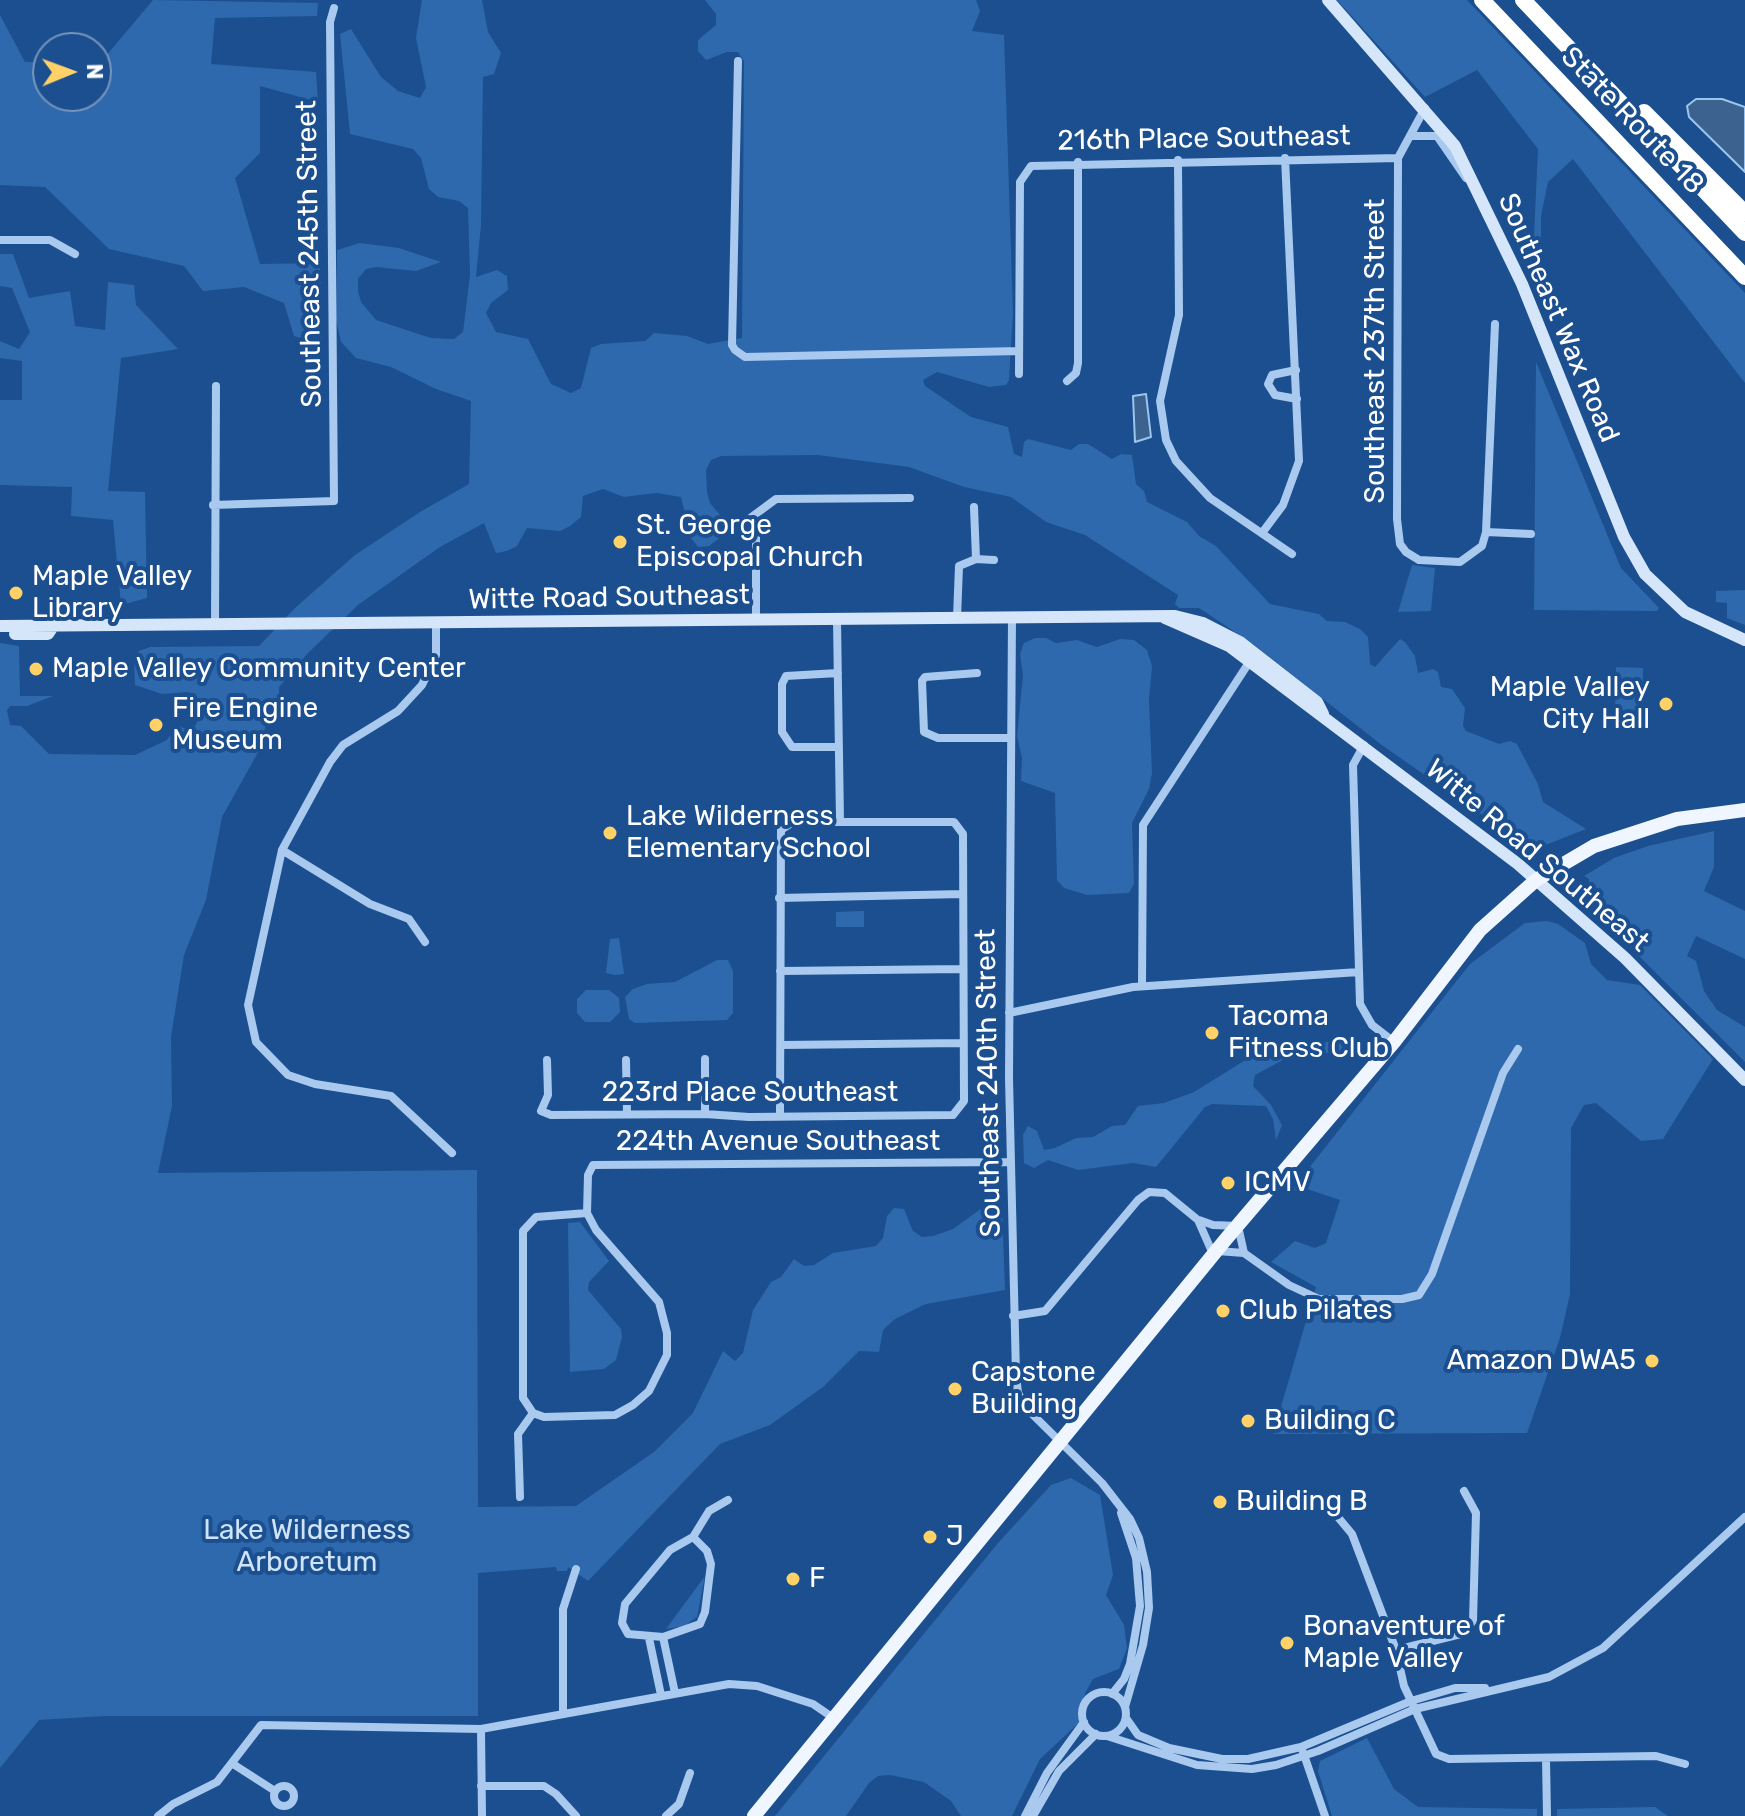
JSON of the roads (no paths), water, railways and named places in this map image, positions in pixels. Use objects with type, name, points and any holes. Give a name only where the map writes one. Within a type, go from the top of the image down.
[{"type":"highway","name":"State Route 18","points":[[1482,0],[1744,276]]},
{"type":"highway","name":"State Route 18","points":[[1523,0],[1745,233]]},
{"type":"highway","points":[[1536,14],[1625,93],[1745,213]]},
{"type":"main road","points":[[754,1816],[1215,1253],[1394,1042],[1464,947],[1536,880],[1594,846],[1641,828],[1698,815],[1745,810]]},
{"type":"street","name":"Southeast Wax Road","points":[[1328,0],[1455,146],[1539,324],[1632,553],[1645,574],[1685,612],[1745,640]]},
{"type":"street","name":"Southeast 245th Street","points":[[213,505],[334,501],[330,22],[334,8]]},
{"type":"street","points":[[738,61],[732,345],[735,350],[745,357],[1019,351],[1019,374]]},
{"type":"street","name":"Southeast 237th Street","points":[[1425,108],[1398,158],[1397,519],[1400,544],[1419,560],[1460,562],[1482,546],[1486,532]]},
{"type":"street","points":[[1410,136],[1437,136],[1444,142],[1463,176],[1476,187]]},
{"type":"street","points":[[1262,533],[1294,482],[1299,461],[1285,158]]},
{"type":"street","name":"216th Place Southeast","points":[[1019,351],[1020,182],[1031,166],[1078,162],[1398,158]]},
{"type":"street","points":[[1178,160],[1179,315],[1160,401],[1166,440],[1176,461],[1199,488],[1292,554]]},
{"type":"street","points":[[1067,381],[1076,373],[1078,363],[1078,162]]},
{"type":"street","points":[[0,240],[50,240],[75,254]]},
{"type":"street","points":[[1495,324],[1486,532],[1531,534]]},
{"type":"street","points":[[1296,370],[1272,375],[1268,384],[1275,395],[1297,399]]},
{"type":"street","points":[[215,626],[213,505],[216,386]]},
{"type":"street","points":[[756,620],[756,533],[749,519],[776,499],[910,498]]},
{"type":"street","points":[[974,507],[976,559]]},
{"type":"street","points":[[957,618],[959,566],[976,559],[994,560]]},
{"type":"street","name":"Witte Road Southeast","points":[[0,626],[49,625],[52,628],[1012,617],[1188,619],[1222,632],[1295,684],[1317,702],[1323,714]]},
{"type":"street","name":"Southeast 240th Street","points":[[1012,617],[1009,1013],[1013,1316],[1018,1393],[1031,1415],[1102,1483],[1130,1519],[1139,1538],[1147,1572],[1149,1608],[1143,1645],[1125,1707]]},
{"type":"street","name":"Witte Road Southeast","points":[[1165,618],[1218,640],[1250,661],[1364,745],[1536,880],[1625,958],[1745,1080]]},
{"type":"street","points":[[837,620],[840,822]]},
{"type":"street","points":[[436,624],[436,655],[422,685],[398,711],[343,745],[330,762],[282,850],[248,1005],[250,1029],[268,1058],[300,1080],[391,1096],[452,1153]]},
{"type":"street","name":"Witte Road Southeast","points":[[0,634],[48,634],[52,628]]},
{"type":"street","points":[[1142,986],[1143,825],[1250,661],[1262,664],[1287,683],[1295,684]]},
{"type":"street","points":[[838,673],[786,676],[782,684],[782,732],[786,743],[800,748],[839,747]]},
{"type":"street","points":[[977,673],[925,677],[922,681],[924,732],[938,738],[1011,738]]},
{"type":"street","points":[[1364,745],[1353,765],[1362,1011],[1372,1025],[1394,1042]]},
{"type":"street","points":[[780,1116],[779,835],[784,827],[793,822],[950,820],[962,829],[963,1043],[781,1045]]},
{"type":"street","points":[[282,850],[370,904],[409,919],[425,942]]},
{"type":"street","points":[[779,898],[963,894]]},
{"type":"street","points":[[780,971],[963,969]]},
{"type":"street","points":[[1009,1013],[1142,986],[1359,972]]},
{"type":"street","name":"223rd Place Southeast","points":[[547,1060],[548,1095],[541,1111],[561,1116],[948,1116],[958,1111],[964,1101],[963,1043]]},
{"type":"street","points":[[1198,1220],[1215,1253],[1244,1253],[1289,1285],[1319,1299],[1402,1299],[1419,1295],[1432,1274],[1503,1073],[1518,1049]]},
{"type":"street","points":[[705,1059],[705,1114]]},
{"type":"street","points":[[626,1060],[627,1114]]},
{"type":"street","name":"224th Avenue Southeast","points":[[587,1213],[588,1175],[593,1165],[1011,1162]]},
{"type":"street","points":[[1013,1316],[1045,1311],[1145,1194],[1165,1193],[1198,1220],[1213,1225],[1238,1226],[1244,1253]]},
{"type":"street","points":[[587,1213],[596,1230],[663,1311],[667,1355],[649,1391],[615,1415],[544,1417],[533,1413],[523,1398],[523,1231],[529,1221],[540,1215],[587,1213]]},
{"type":"street","points":[[520,1497],[518,1434],[533,1413]]},
{"type":"street","points":[[1396,1650],[1461,1634],[1473,1621],[1476,1513],[1464,1491]]},
{"type":"street","points":[[693,1537],[707,1551],[711,1564],[705,1612],[695,1628],[663,1637],[628,1634],[622,1623],[622,1610],[670,1550],[693,1537],[709,1511],[728,1500]]},
{"type":"street","name":"Southeast 240th Street","points":[[1112,1694],[1124,1679],[1130,1664],[1140,1606],[1136,1558],[1119,1508]]},
{"type":"street","points":[[1332,1510],[1352,1534],[1396,1650],[1413,1705],[1432,1750],[1441,1757],[1656,1756],[1685,1764]]},
{"type":"street","points":[[1303,1752],[1222,1759],[1144,1739],[1132,1729],[1125,1707],[1112,1694],[1102,1692],[1089,1699],[1083,1713],[1084,1722],[1096,1734],[1197,1765],[1222,1769],[1276,1765],[1413,1705],[1549,1677],[1594,1655],[1745,1517]]},
{"type":"street","points":[[563,1713],[563,1609],[576,1569]]},
{"type":"street","points":[[663,1637],[675,1693]]},
{"type":"street","points":[[649,1638],[661,1695]]},
{"type":"street","points":[[158,1816],[173,1804],[217,1782],[233,1764],[256,1728],[270,1724],[481,1729],[661,1695],[748,1684],[813,1704],[832,1717]]},
{"type":"street","points":[[1107,1736],[1119,1731],[1126,1718]]},
{"type":"street","points":[[1025,1816],[1047,1773],[1084,1722]]},
{"type":"street","points":[[481,1729],[482,1816]]},
{"type":"street","points":[[1033,1816],[1059,1771],[1096,1734]]},
{"type":"street","points":[[1303,1752],[1325,1816]]},
{"type":"street","points":[[1546,1758],[1547,1816]]},
{"type":"street","points":[[233,1764],[275,1791]]},
{"type":"street","points":[[666,1816],[679,1804],[690,1773]]},
{"type":"street","points":[[481,1786],[544,1786],[576,1816]]},
{"type":"place","name":"St. George Episcopal Church","points":[[620,542]]},
{"type":"place","name":"Maple Valley Library","points":[[16,593]]},
{"type":"place","name":"Maple Valley Community Center","points":[[36,669]]},
{"type":"place","name":"Maple Valley City Hall","points":[[1666,704]]},
{"type":"place","name":"Fire Engine Museum","points":[[156,725]]},
{"type":"place","name":"Lake Wilderness Elementary School","points":[[610,833]]},
{"type":"place","name":"Tacoma Fitness Club","points":[[1212,1033]]},
{"type":"place","name":"ICMV","points":[[1228,1183]]},
{"type":"place","name":"Club Pilates","points":[[1223,1311]]},
{"type":"place","name":"Amazon DWA5","points":[[1652,1361]]},
{"type":"place","name":"Capstone Building","points":[[955,1389]]},
{"type":"place","name":"Building C","points":[[1248,1421]]},
{"type":"place","name":"Building B","points":[[1220,1502]]},
{"type":"place","name":"J","points":[[930,1537]]},
{"type":"place","name":"F","points":[[793,1579]]},
{"type":"place","name":"Bonaventure of Maple Valley","points":[[1287,1643]]},
{"type":"park label","name":"Lake Wilderness Arboretum","points":[[307,1547]]}]
